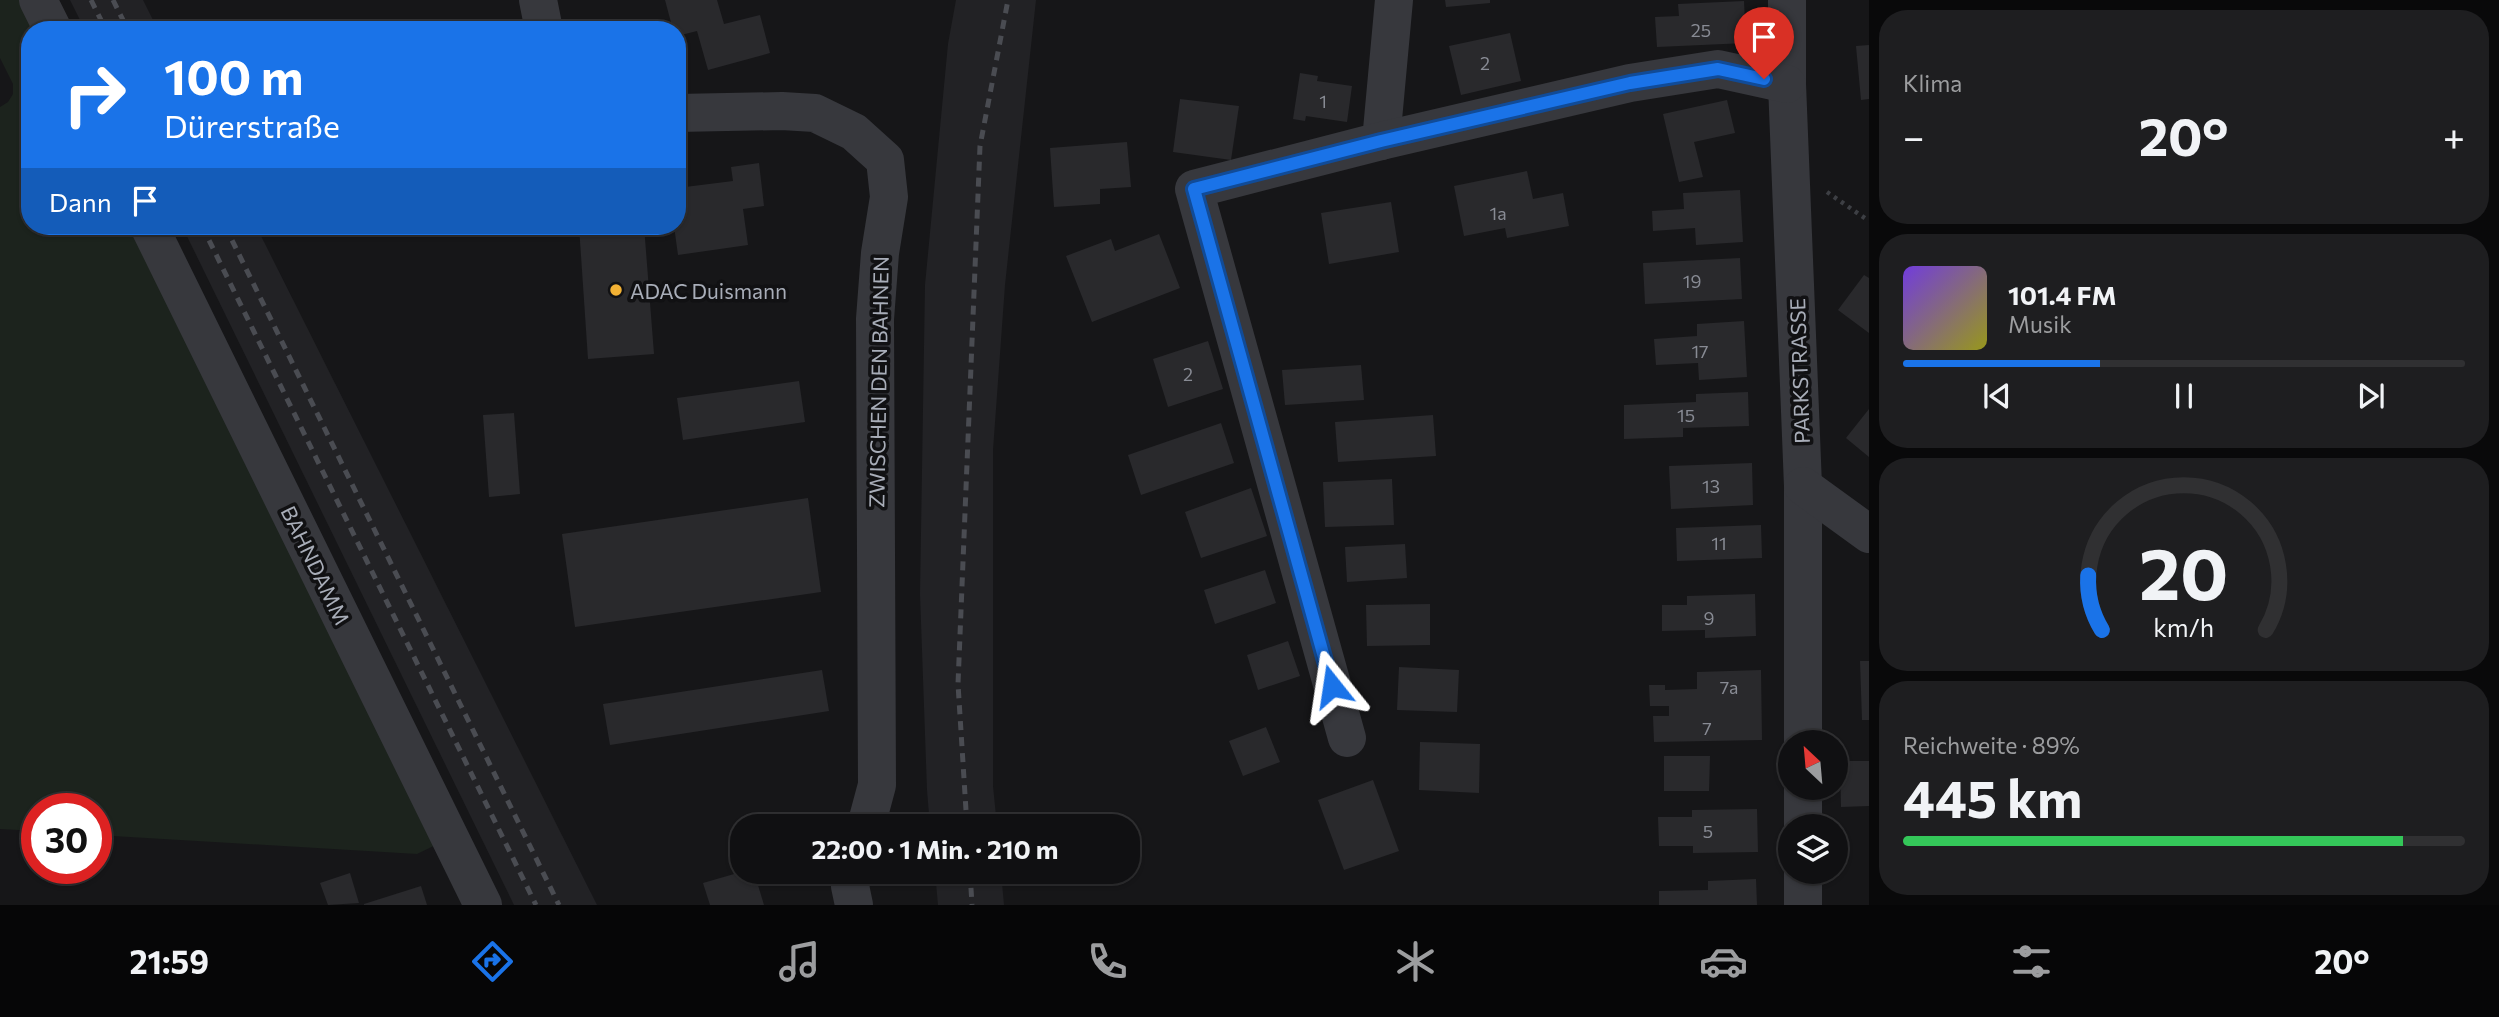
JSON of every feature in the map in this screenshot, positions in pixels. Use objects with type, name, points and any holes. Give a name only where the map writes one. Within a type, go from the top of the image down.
[{"type":"street","points":[[38,0],[48,21]]},
{"type":"street","points":[[538,0],[542,21]]},
{"type":"street","points":[[1381,141],[1394,0]]},
{"type":"street","name":"PARKSTRASSE","points":[[1787,0],[1787,84],[1803,486],[1803,730]]},
{"type":"street","points":[[1347,738],[1194,189],[1381,141],[1630,83],[1718,69],[1787,84]]},
{"type":"street","name":"ZWISCHEN DEN BAHNEN","points":[[686,113],[816,113],[854,132],[886,160],[889,197],[880,253],[875,319],[877,785],[869,814]]},
{"type":"street","name":"BAHNDAMM","points":[[153,235],[483,905]]},
{"type":"street","points":[[1803,486],[1869,534]]},
{"type":"street","points":[[851,884],[854,905]]},
{"type":"street","points":[[1803,884],[1803,905]]},
{"type":"shaded area","points":[[0,0],[31,0],[42,21],[21,21],[21,235],[147,235],[446,840],[417,854],[112,836],[112,793],[21,793],[21,830],[0,829],[0,107],[8,102],[13,94],[13,84],[0,58]]},
{"type":"shaded area","points":[[70,0],[143,0],[154,21],[80,21]]},
{"type":"shaded area","points":[[956,0],[1036,0],[1005,285],[993,450],[993,786],[996,814],[929,814],[927,790],[920,594],[925,285],[948,44]]},
{"type":"shaded area","points":[[186,235],[261,235],[597,905],[514,905]]},
{"type":"shaded area","points":[[936,884],[1002,884],[1004,905],[938,905]]},
{"type":"building","points":[[665,0],[717,0],[724,24],[760,15],[770,53],[708,70],[697,31],[686,34],[686,21],[671,21]]},
{"type":"building","points":[[1445,0],[1490,0],[1490,3],[1446,7]]},
{"type":"building","points":[[1744,1],[1746,43],[1657,47],[1655,17],[1679,16],[1678,4]]},
{"type":"building","points":[[1510,33],[1521,81],[1461,95],[1449,46]]},
{"type":"building","points":[[1869,45],[1869,99],[1861,100],[1856,46]]},
{"type":"building","points":[[1300,73],[1318,76],[1317,81],[1352,86],[1347,122],[1306,116],[1305,121],[1293,119]]},
{"type":"building","points":[[1180,99],[1239,106],[1231,160],[1173,152]]},
{"type":"building","points":[[1727,100],[1735,133],[1694,142],[1703,177],[1679,182],[1663,114]]},
{"type":"building","points":[[1127,142],[1131,187],[1100,189],[1100,204],[1054,207],[1050,148]]},
{"type":"building","points":[[759,163],[764,206],[743,209],[748,245],[678,255],[675,235],[686,235],[686,187],[733,181],[731,167]]},
{"type":"building","points":[[1527,171],[1533,199],[1563,193],[1569,226],[1507,238],[1505,228],[1464,236],[1454,186]]},
{"type":"building","points":[[1740,190],[1743,242],[1696,245],[1695,228],[1653,231],[1652,211],[1684,209],[1683,193]]},
{"type":"building","points":[[1391,202],[1399,252],[1329,264],[1321,213]]},
{"type":"building","points":[[1159,234],[1180,288],[1092,322],[1066,256],[1111,239],[1115,251]]},
{"type":"building","name":"ADAC Duismann","points":[[580,235],[645,235],[654,354],[588,359]]},
{"type":"building","points":[[1740,258],[1742,299],[1645,304],[1643,263]]},
{"type":"building","points":[[1864,275],[1869,278],[1869,333],[1838,310]]},
{"type":"building","points":[[1744,321],[1747,377],[1699,380],[1698,363],[1656,365],[1654,339],[1697,336],[1697,324]]},
{"type":"building","points":[[1208,341],[1223,389],[1168,407],[1153,359]]},
{"type":"building","points":[[1361,365],[1364,400],[1285,405],[1282,370]]},
{"type":"building","points":[[799,381],[805,422],[683,440],[677,398]]},
{"type":"building","points":[[1748,392],[1749,426],[1683,428],[1683,437],[1624,439],[1624,405],[1696,402],[1696,394]]},
{"type":"building","points":[[1869,409],[1869,457],[1846,438]]},
{"type":"building","points":[[514,413],[520,494],[489,497],[483,415]]},
{"type":"building","points":[[1433,415],[1436,456],[1338,462],[1335,422]]},
{"type":"building","points":[[1221,423],[1234,463],[1141,495],[1128,455]]},
{"type":"building","points":[[1752,463],[1753,505],[1671,509],[1669,466]]},
{"type":"building","points":[[1392,479],[1394,525],[1325,527],[1323,482]]},
{"type":"building","points":[[1251,488],[1267,536],[1201,558],[1185,512]]},
{"type":"building","points":[[808,498],[821,592],[575,627],[562,534]]},
{"type":"building","points":[[1761,525],[1762,558],[1677,561],[1676,528]]},
{"type":"building","points":[[1405,544],[1407,578],[1347,582],[1345,547]]},
{"type":"building","points":[[1265,570],[1276,603],[1215,624],[1204,590]]},
{"type":"building","points":[[1755,594],[1756,636],[1705,638],[1705,630],[1662,631],[1662,605],[1687,605],[1687,596]]},
{"type":"building","points":[[1430,604],[1430,645],[1367,646],[1366,605]]},
{"type":"building","points":[[1288,641],[1300,676],[1258,690],[1247,655]]},
{"type":"building","points":[[1860,661],[1869,661],[1869,720],[1862,720]]},
{"type":"building","points":[[1399,667],[1459,670],[1457,712],[1397,710]]},
{"type":"building","points":[[822,670],[829,711],[610,745],[603,704]]},
{"type":"building","points":[[1761,670],[1762,740],[1654,742],[1653,716],[1669,716],[1669,706],[1650,706],[1649,685],[1665,685],[1665,690],[1697,689],[1697,672]]},
{"type":"building","points":[[1266,727],[1280,762],[1243,776],[1229,741]]},
{"type":"building","points":[[1420,742],[1480,744],[1479,793],[1419,790]]},
{"type":"building","points":[[1664,756],[1710,756],[1709,791],[1664,791]]},
{"type":"building","points":[[1848,761],[1869,761],[1869,806],[1841,807],[1841,800],[1848,800]]},
{"type":"building","points":[[1373,780],[1399,851],[1344,870],[1318,800]]},
{"type":"building","points":[[1757,809],[1758,852],[1693,853],[1693,846],[1659,846],[1658,817],[1692,817],[1692,810]]},
{"type":"building","points":[[350,873],[359,903],[328,905],[320,883]]},
{"type":"building","points":[[730,875],[730,884],[758,884],[764,905],[710,905],[703,883]]},
{"type":"building","points":[[1756,879],[1757,905],[1659,905],[1659,891],[1708,890],[1708,881]]},
{"type":"building","points":[[421,886],[427,905],[364,905],[364,904]]},
{"type":"railway","points":[[91,0],[102,21]]},
{"type":"railway","points":[[113,0],[124,21]]},
{"type":"railway","points":[[966,814],[958,684],[980,146],[1008,0]]},
{"type":"railway","points":[[206,235],[536,905]]},
{"type":"railway","points":[[229,235],[559,905]]},
{"type":"railway","points":[[971,884],[972,905]]},
{"type":"place","name":"ADAC Duismann","points":[[616,290]]},
{"type":"route","points":[[1332,686],[1194,189],[1381,141],[1630,83],[1718,69],[1764,79]]}]
